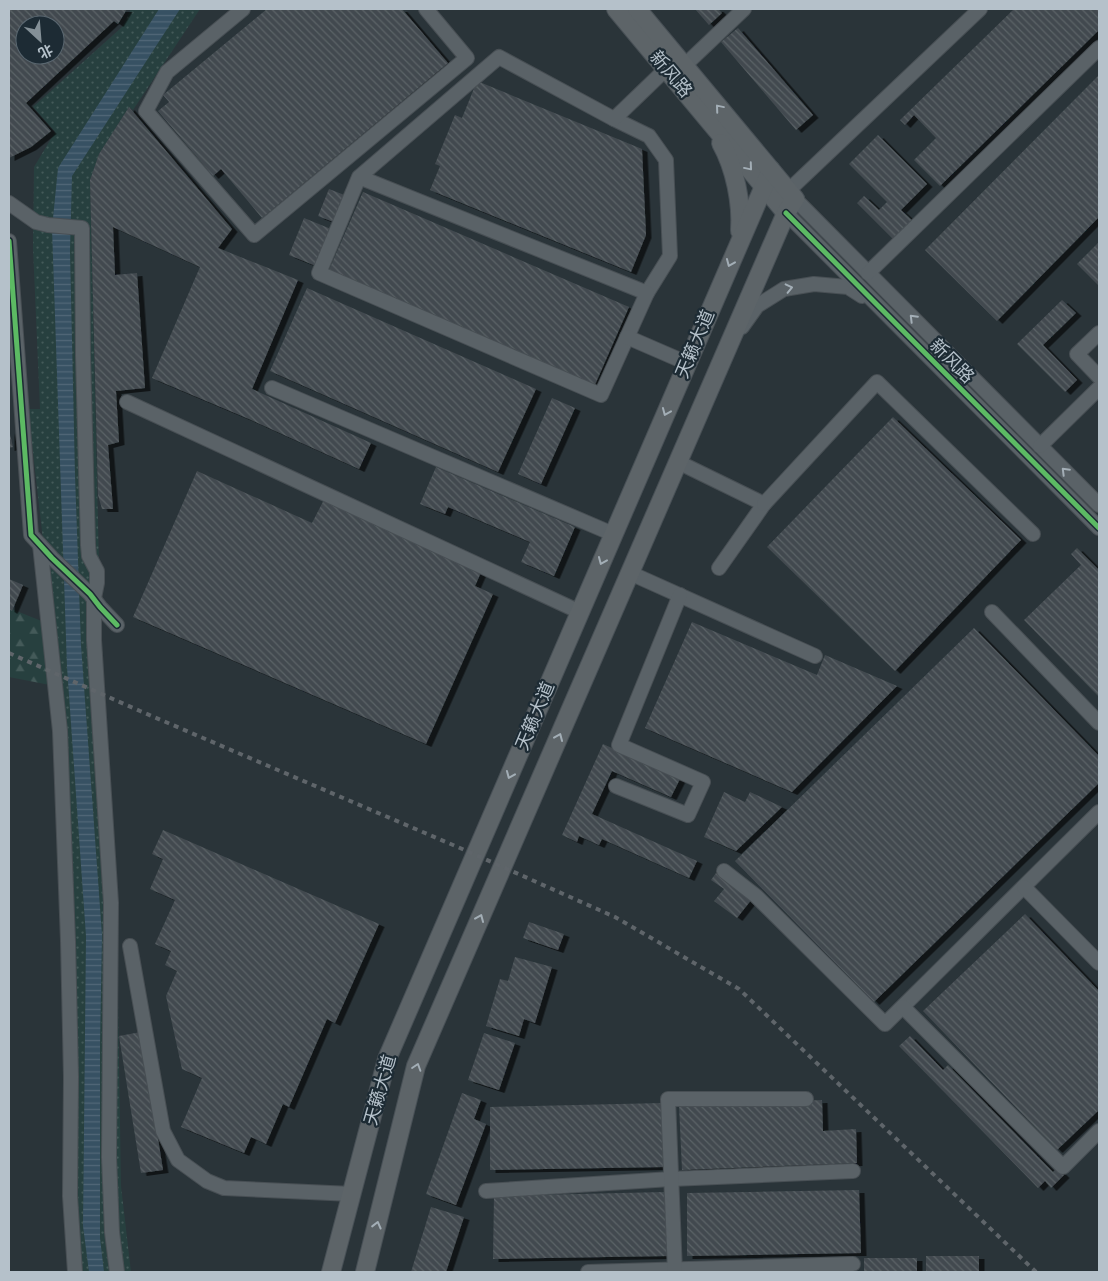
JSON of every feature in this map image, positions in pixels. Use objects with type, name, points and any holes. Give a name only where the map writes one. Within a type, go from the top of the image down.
[{"type":"main road","name":"新风路","points":[[616,9],[704,114],[790,201]]},
{"type":"main road","name":"新风路","points":[[637,9],[684,66],[767,178]]},
{"type":"main road","points":[[704,114],[728,156],[742,216],[740,240]]},
{"type":"main road","name":"天籁大道","points":[[331,1272],[388,1059],[767,178]]},
{"type":"main road","name":"天籁大道","points":[[365,1272],[416,1066],[790,201]]},
{"type":"street","points":[[243,9],[167,72],[146,111],[254,235],[467,58],[426,9]]},
{"type":"street","points":[[684,66],[744,9]]},
{"type":"street","points":[[790,201],[980,9]]},
{"type":"street","points":[[868,273],[1099,48]]},
{"type":"street","points":[[499,57],[614,119],[649,136],[666,160],[670,256],[647,293],[601,395],[319,273],[359,177],[499,57]]},
{"type":"street","points":[[614,119],[666,68]]},
{"type":"street","points":[[359,177],[647,293]]},
{"type":"street","name":"新风路","points":[[790,201],[868,273],[1099,506]]},
{"type":"street","name":"新风路","points":[[790,201],[878,305],[1099,528]]},
{"type":"street","points":[[9,203],[36,222],[82,228],[88,545],[89,556],[97,571],[98,583],[92,596],[111,903],[109,1157],[112,1232],[117,1272]]},
{"type":"street","points":[[9,241],[31,535],[92,596],[117,625]]},
{"type":"street","points":[[729,343],[757,306],[784,289],[814,284],[848,288],[878,305]]},
{"type":"street","points":[[1099,333],[1077,354],[1099,376]]},
{"type":"street","points":[[627,337],[687,363]]},
{"type":"street","points":[[719,568],[764,504],[877,382],[1033,534]]},
{"type":"street","points":[[272,388],[613,534]]},
{"type":"street","points":[[1040,446],[1099,388]]},
{"type":"street","points":[[128,402],[580,612]]},
{"type":"street","points":[[678,462],[764,504]]},
{"type":"street","points":[[40,545],[60,741],[71,1077],[70,1196],[75,1272]]},
{"type":"street","points":[[630,573],[815,656]]},
{"type":"street","points":[[616,786],[688,815],[703,782],[620,745],[680,595]]},
{"type":"street","points":[[992,612],[1099,723]]},
{"type":"street","points":[[724,871],[756,896],[885,1024],[1099,812]]},
{"type":"street","points":[[1024,887],[1099,963]]},
{"type":"street","points":[[130,946],[163,1131],[178,1160],[207,1181],[224,1188],[352,1194]]},
{"type":"street","points":[[903,1007],[1063,1166],[1099,1131]]},
{"type":"street","points":[[674,1270],[668,1098],[806,1099]]},
{"type":"street","points":[[486,1191],[671,1179],[853,1171]]},
{"type":"street","points":[[588,1272],[853,1264]]},
{"type":"green space","points":[[131,9],[200,9],[133,110],[129,107],[99,154],[90,180],[100,607],[117,934],[121,1186],[131,1272],[75,1272],[56,653],[28,409],[40,409],[33,248],[34,167],[55,132],[33,107],[122,27]]},
{"type":"green space","points":[[9,608],[49,624],[55,686],[9,677]]},
{"type":"water","points":[[159,9],[180,9],[72,176],[70,251],[81,645],[102,935],[100,1238],[104,1272],[89,1272],[83,1226],[86,936],[67,667],[52,228],[58,168]]},
{"type":"building","points":[[9,9],[127,9],[118,24],[114,21],[26,103],[51,131],[31,147],[9,158]]},
{"type":"building","points":[[267,9],[402,9],[448,63],[262,218],[221,169],[213,176],[158,111],[169,102],[163,95]]},
{"type":"building","points":[[695,9],[718,9],[722,13],[709,25]]},
{"type":"building","points":[[1014,9],[1099,9],[1099,30],[940,186],[914,160],[936,138],[914,115],[905,125],[900,120]]},
{"type":"building","points":[[738,28],[813,115],[796,130],[721,42]]},
{"type":"building","points":[[1099,75],[1099,217],[997,321],[925,250]]},
{"type":"building","points":[[477,81],[642,149],[646,235],[631,272],[430,190],[440,166],[435,164],[455,115],[462,118]]},
{"type":"building","points":[[129,107],[232,229],[218,248],[298,280],[252,389],[371,443],[359,469],[249,419],[152,378],[200,267],[113,227],[115,275],[137,273],[145,388],[116,391],[119,442],[108,445],[113,509],[102,509],[98,495],[90,180],[99,154]]},
{"type":"building","points":[[878,135],[927,184],[901,210],[915,223],[896,242],[857,203],[864,196],[879,210],[887,202],[849,164]]},
{"type":"building","points":[[329,189],[347,196],[336,223],[318,216]]},
{"type":"building","points":[[363,192],[629,307],[594,387],[328,272]]},
{"type":"building","points":[[304,218],[331,229],[316,266],[289,255]]},
{"type":"building","points":[[1099,242],[1099,286],[1077,264]]},
{"type":"building","points":[[307,288],[536,389],[498,472],[270,371]]},
{"type":"building","points":[[1062,300],[1076,313],[1043,345],[1077,380],[1065,392],[1017,344]]},
{"type":"building","points":[[552,398],[575,408],[541,484],[518,474]]},
{"type":"building","points":[[893,417],[1021,540],[895,671],[767,547]]},
{"type":"building","points":[[9,430],[13,447],[9,448]]},
{"type":"building","points":[[436,467],[575,527],[554,576],[521,562],[530,542],[448,507],[445,514],[420,504]]},
{"type":"building","points":[[197,471],[312,523],[329,490],[486,561],[475,586],[493,594],[426,744],[133,617]]},
{"type":"building","points":[[1077,548],[1099,570],[1099,697],[1024,620],[1081,565],[1071,554]]},
{"type":"building","points":[[9,579],[23,585],[12,611],[9,609]]},
{"type":"building","points":[[692,622],[817,675],[825,655],[897,686],[792,792],[645,728]]},
{"type":"building","points":[[974,628],[1099,756],[1099,783],[874,1002],[735,861]]},
{"type":"building","points":[[603,744],[680,779],[671,797],[612,771],[592,814],[697,861],[689,878],[602,839],[599,845],[579,836],[577,842],[562,835]]},
{"type":"building","points":[[724,792],[745,802],[750,792],[782,807],[736,851],[704,837]]},
{"type":"building","points":[[163,830],[379,924],[335,1023],[327,1019],[289,1107],[283,1104],[266,1144],[251,1137],[244,1153],[181,1127],[202,1078],[182,1069],[166,996],[177,971],[165,965],[171,951],[155,944],[175,900],[150,889],[163,859],[152,854]]},
{"type":"building","points":[[716,873],[752,899],[737,918],[714,901],[724,889],[711,880]]},
{"type":"building","points":[[1025,914],[1099,991],[1099,1110],[1057,1150],[923,1011]]},
{"type":"building","points":[[529,922],[564,934],[558,950],[523,938]]},
{"type":"building","points":[[515,957],[552,967],[535,1023],[524,1019],[519,1036],[486,1026],[500,979],[508,981]]},
{"type":"building","points":[[141,1032],[163,1170],[141,1173],[119,1036]]},
{"type":"building","points":[[484,1033],[515,1043],[499,1090],[468,1080]]},
{"type":"building","points":[[910,1036],[943,1070],[948,1065],[1053,1172],[1057,1168],[1064,1175],[1051,1188],[1045,1181],[1038,1188],[899,1046]]},
{"type":"building","points":[[462,1093],[481,1100],[474,1119],[486,1124],[456,1205],[426,1194]]},
{"type":"building","points":[[822,1100],[823,1131],[856,1129],[857,1163],[682,1170],[679,1106]]},
{"type":"building","points":[[662,1103],[664,1167],[490,1170],[490,1107]]},
{"type":"building","points":[[859,1190],[861,1253],[687,1256],[687,1193]]},
{"type":"building","points":[[665,1192],[668,1256],[493,1259],[494,1196]]},
{"type":"building","points":[[431,1207],[464,1217],[446,1272],[411,1272]]},
{"type":"building","points":[[926,1256],[979,1256],[979,1272],[926,1272]]},
{"type":"building","points":[[864,1258],[917,1258],[917,1272],[864,1272]]},
{"type":"railway","points":[[9,653],[615,917],[739,989],[1036,1272]]},
{"type":"cycle path","points":[[786,213],[1099,528]]},
{"type":"cycle path","points":[[9,241],[31,535],[90,594],[117,625]]}]
